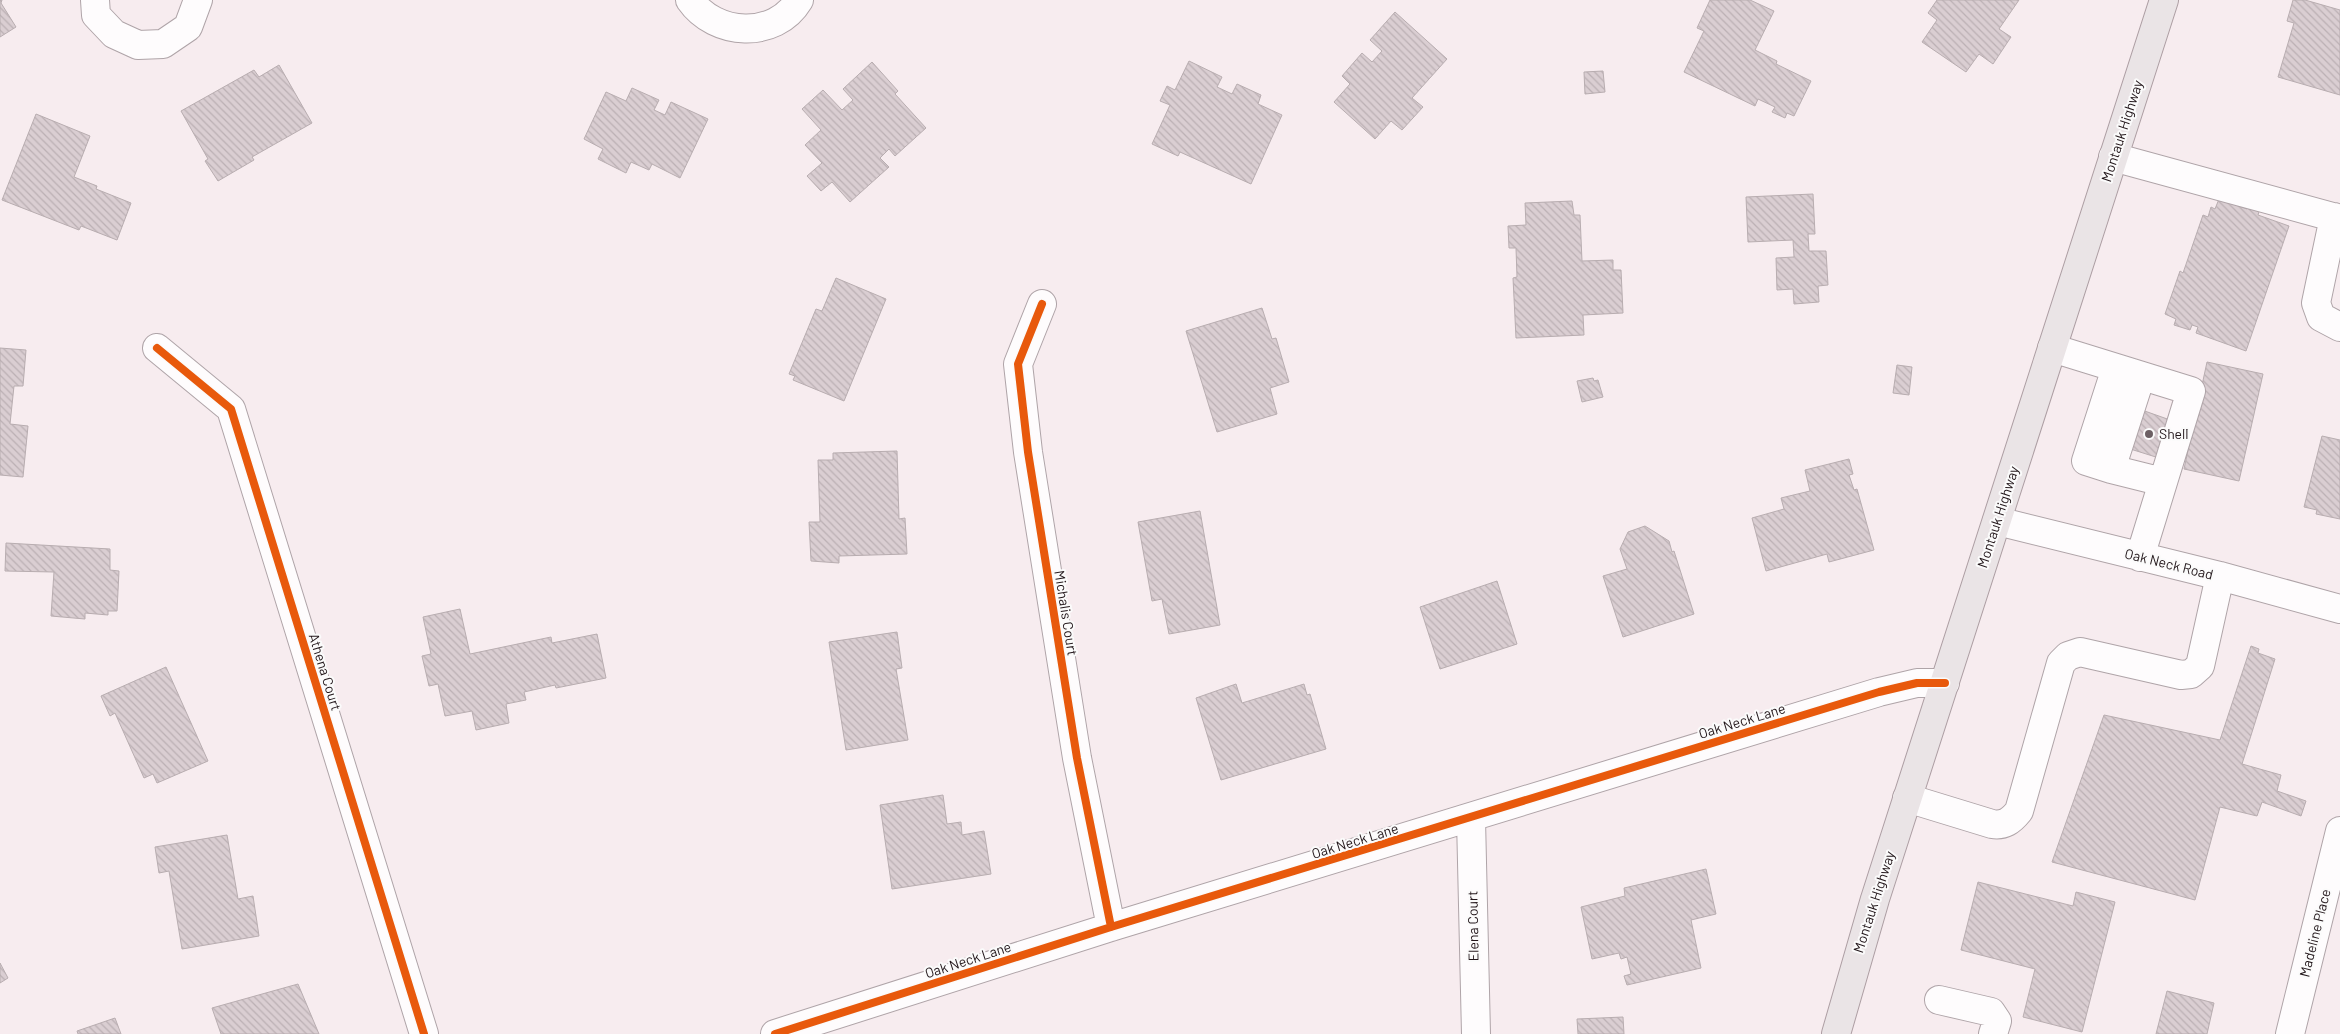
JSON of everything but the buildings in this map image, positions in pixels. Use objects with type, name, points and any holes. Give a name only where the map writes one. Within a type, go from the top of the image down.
[{"type":"main road","name":"Montauk Highway","points":[[1836,1034],[1854,963],[2164,0]]},
{"type":"street","points":[[95,0],[96,14],[114,34],[138,45],[163,44],[188,27],[198,0]]},
{"type":"street","points":[[690,0],[697,9],[713,22],[733,29],[756,29],[777,21],[795,7],[799,0]]},
{"type":"street","points":[[2113,157],[2337,218],[2316,303],[2321,317],[2340,327]]},
{"type":"street","name":"Michalis Court","points":[[1042,304],[1018,364],[1028,452],[1075,748],[1111,927]]},
{"type":"street","name":"Athena Court","points":[[157,348],[231,409],[424,1034]]},
{"type":"street","points":[[2052,348],[2191,391],[2140,556]]},
{"type":"street","points":[[2128,372],[2111,469],[2163,482]]},
{"type":"street","name":"Oak Neck Road","points":[[1997,521],[2220,576],[2340,609]]},
{"type":"street","points":[[1908,798],[2001,826],[2013,819],[2018,811],[2061,664],[2068,656],[2080,652],[2181,674],[2191,674],[2200,666],[2220,576]]},
{"type":"street","name":"Oak Neck Lane","points":[[775,1034],[1111,927],[1471,819],[1888,689],[1917,683],[1945,683]]},
{"type":"street","name":"Elena Court","points":[[1471,819],[1476,1034]]},
{"type":"street","name":"Madeline Place","points":[[2290,1034],[2340,831]]},
{"type":"street","points":[[1939,1000],[1991,1012],[1997,1021],[1993,1034]]},
{"type":"cycle path","points":[[1042,304],[1018,364],[1028,452],[1077,758],[1111,927]]},
{"type":"cycle path","points":[[157,348],[231,409],[424,1034]]},
{"type":"cycle path","points":[[775,1034],[1111,927],[1879,692],[1917,683],[1945,683]]},
{"type":"place","name":"Shell","points":[[2149,434]]}]
